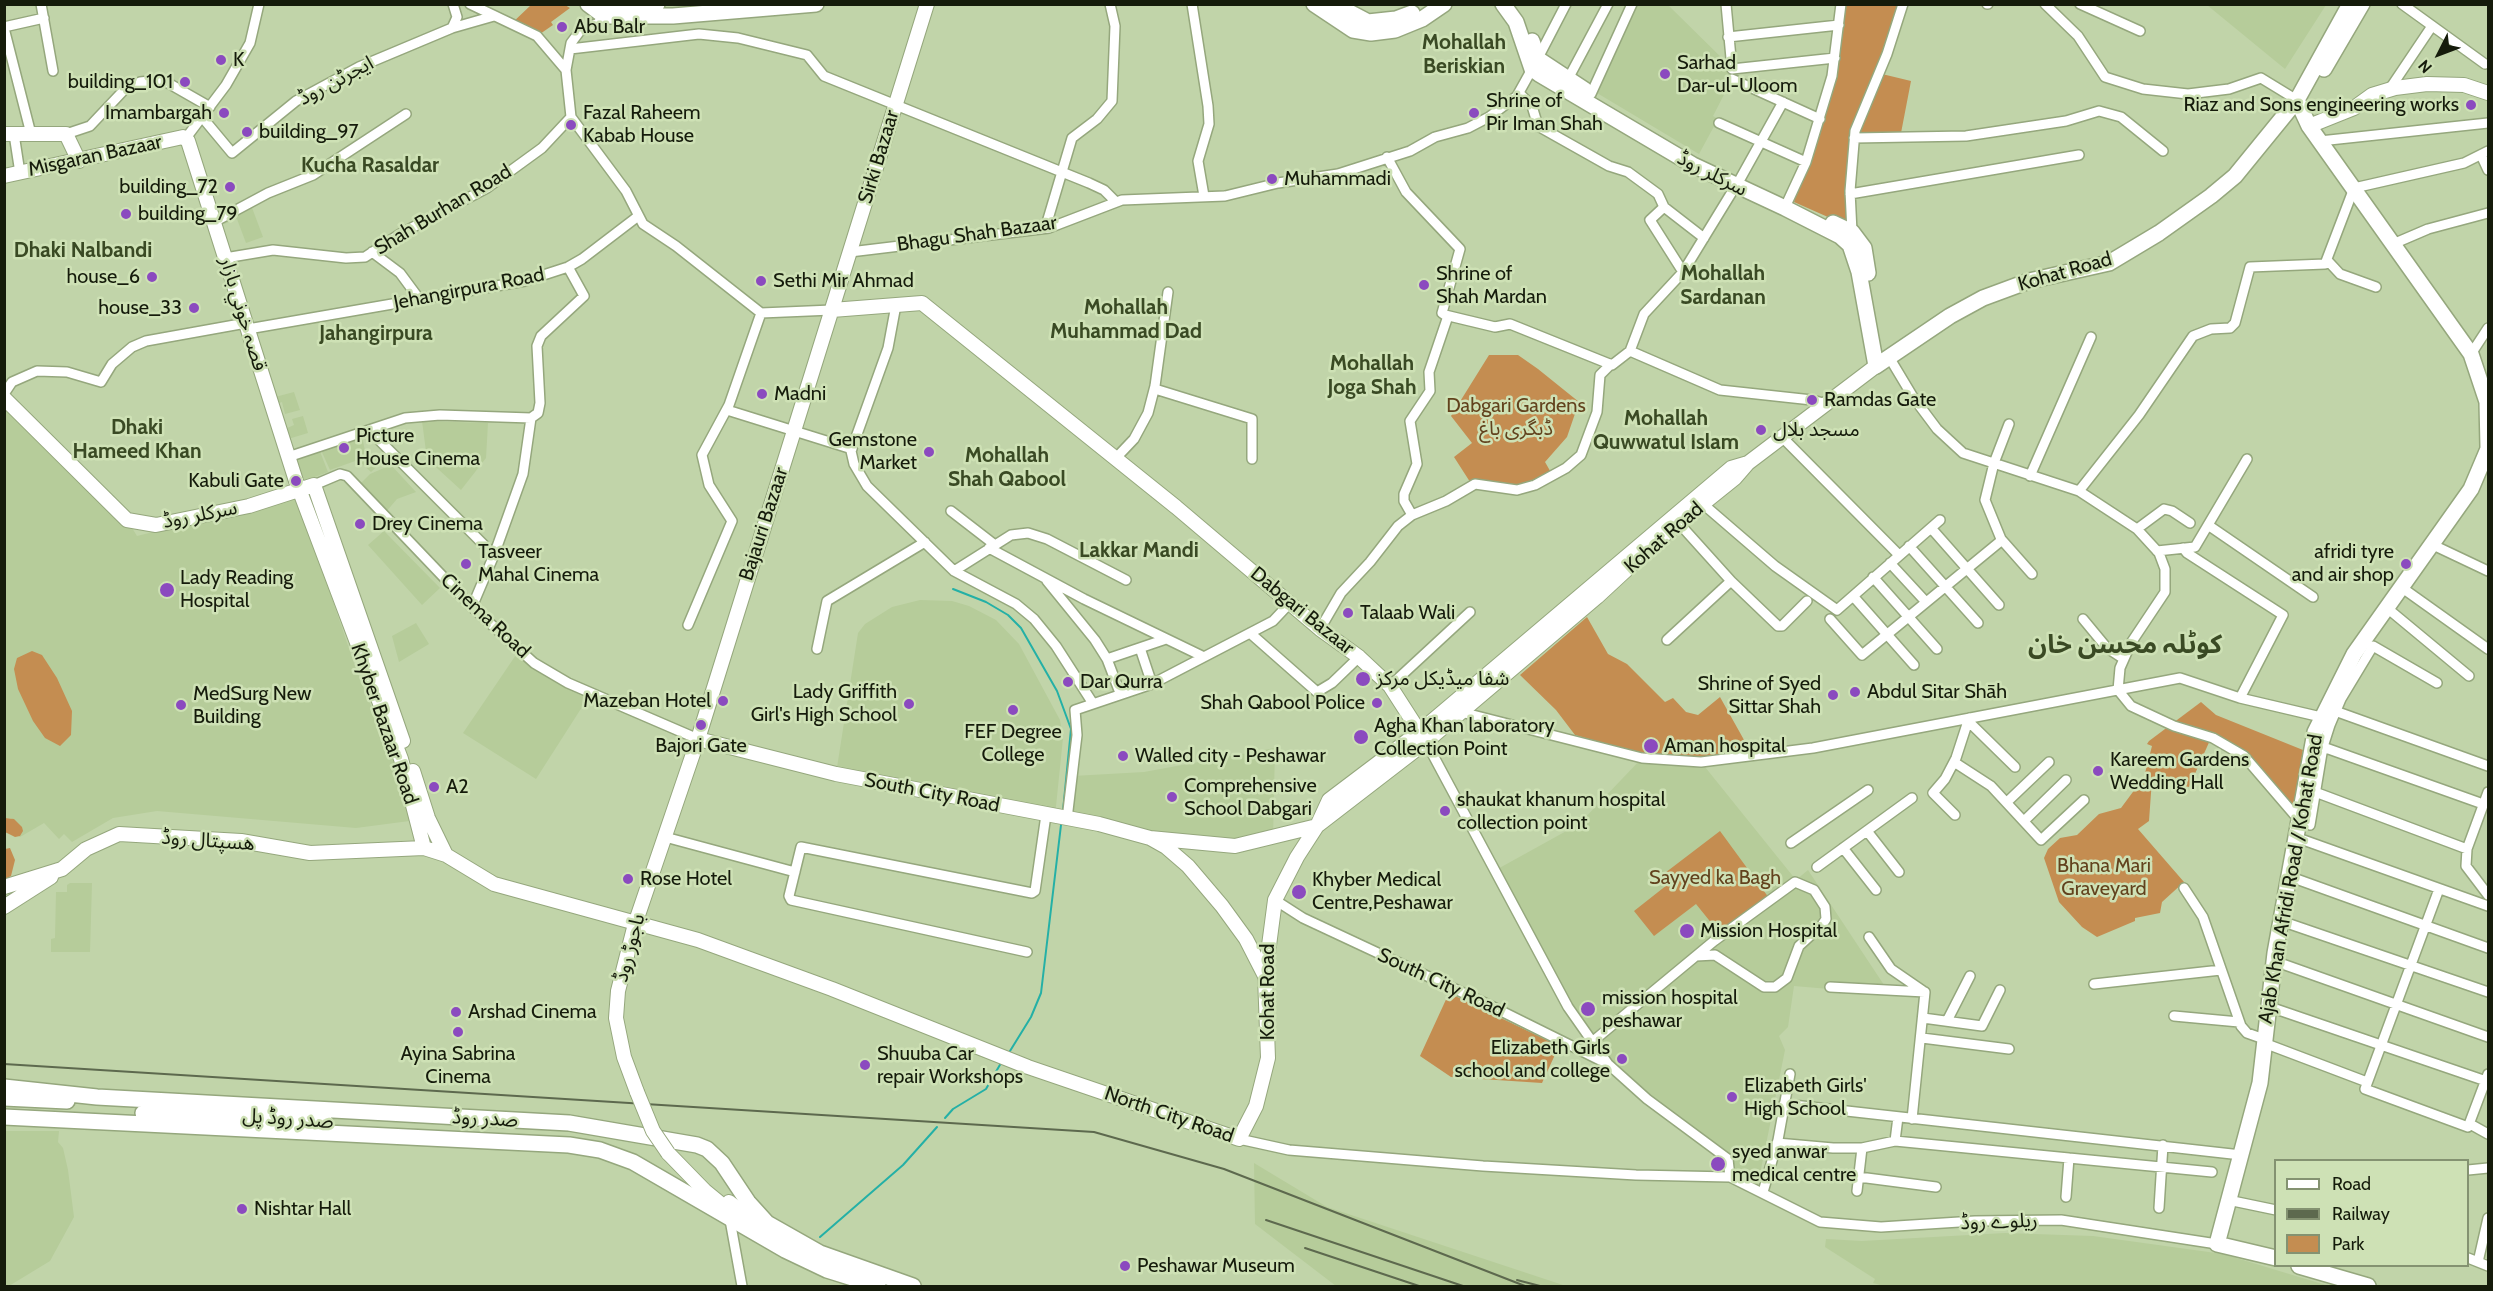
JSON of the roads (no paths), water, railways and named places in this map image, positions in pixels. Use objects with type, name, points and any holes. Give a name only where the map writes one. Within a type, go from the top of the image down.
[{"type":"main road","points":[[588,4],[608,9],[673,16],[816,4]]},
{"type":"main road","points":[[608,9],[657,4]]},
{"type":"main road","points":[[1334,4],[1368,21],[1396,19],[1425,4]]},
{"type":"main road","points":[[1317,6],[1353,30],[1371,33],[1398,28],[1422,19],[1444,4]]},
{"type":"main road","points":[[1503,4],[1516,22],[1535,64],[1568,79],[1737,184],[1787,202],[1850,237],[1863,248],[1883,362]]},
{"type":"main road","points":[[1513,4],[1524,18],[1535,64]]},
{"type":"main road","points":[[2344,25],[2350,4]]},
{"type":"main road","points":[[2344,25],[2362,4]]},
{"type":"main road","name":"Kohat Road","points":[[1883,362],[1950,316],[1983,298],[2029,281],[2109,263],[2159,233],[2235,176],[2300,93],[2312,90],[2344,25]]},
{"type":"main road","name":"سرکلر روڈ","points":[[1535,64],[1642,136],[1785,208],[1850,237]]},
{"type":"main road","name":"Ajab Khan Afridi Road / Kohat Road","points":[[2217,1244],[2260,1083],[2267,1006],[2274,961],[2295,837],[2305,822],[2315,732],[2328,714],[2354,654],[2470,489],[2488,448],[2487,402],[2471,354],[2309,126],[2300,93]]},
{"type":"main road","name":"صدر روڈ","points":[[4,1087],[98,1097],[569,1123],[697,1145],[715,1155],[748,1202],[771,1226],[820,1253],[913,1287]]},
{"type":"main road","points":[[4,1098],[57,1101],[98,1097]]},
{"type":"main road","name":"صدر روڈ پل","points":[[4,1110],[208,1114],[526,1134],[550,1137],[569,1145]]},
{"type":"main road","name":"صدر روڈ","points":[[4,1117],[569,1145],[600,1150],[633,1162],[770,1243],[827,1270],[878,1287]]},
{"type":"main road","name":"ریلوے روڈ","points":[[2217,1244],[2274,1258]]},
{"type":"main road","points":[[2302,1267],[2368,1287]]},
{"type":"street","points":[[41,4],[53,71]]},
{"type":"street","points":[[186,138],[210,107],[250,43],[260,4]]},
{"type":"street","points":[[452,28],[457,17],[453,4]]},
{"type":"street","points":[[470,4],[537,36],[566,69]]},
{"type":"street","name":"Sirki Bazaar","points":[[832,310],[927,4]]},
{"type":"street","points":[[1049,228],[1048,219],[1072,138],[1097,119],[1112,101],[1115,26],[1110,4]]},
{"type":"street","points":[[1192,4],[1208,94],[1209,124],[1198,161],[1203,196]]},
{"type":"street","name":"Bhagu Shah Bazaar","points":[[850,252],[1049,228],[1116,202],[1226,196],[1278,183],[1338,174],[1410,151],[1435,137],[1468,128],[1494,114],[1519,93],[1566,4]]},
{"type":"street","points":[[1568,79],[1608,4]]},
{"type":"street","points":[[1591,94],[1632,4]]},
{"type":"street","points":[[1726,4],[1732,69],[1835,58]]},
{"type":"street","points":[[1787,202],[1806,162],[1820,119],[1835,58],[1841,4]]},
{"type":"street","points":[[1850,237],[1854,138],[1903,4]]},
{"type":"street","points":[[2045,4],[2078,36],[2105,77],[2143,89],[2188,94],[2229,89],[2261,78],[2300,93]]},
{"type":"street","points":[[2080,4],[2140,31]]},
{"type":"street","points":[[2402,4],[2485,64]]},
{"type":"street","points":[[2414,14],[2421,4]]},
{"type":"street","points":[[608,9],[598,23],[580,31],[570,49],[566,69],[572,117],[626,191],[643,224],[690,256],[761,313],[832,310]]},
{"type":"street","name":"ایجرٹن روڈ","points":[[202,117],[232,153],[296,101],[327,83],[452,28],[494,16]]},
{"type":"street","points":[[31,134],[9,64],[4,28],[44,18]]},
{"type":"street","points":[[1728,37],[1839,25]]},
{"type":"street","points":[[2389,90],[2432,26]]},
{"type":"street","points":[[570,49],[699,34],[738,38],[807,55],[824,76],[1104,190],[1116,202]]},
{"type":"street","points":[[1732,79],[1820,119]]},
{"type":"street","points":[[20,172],[9,134],[66,134],[90,126],[124,90],[140,82],[159,80],[168,83],[210,107]]},
{"type":"street","points":[[2309,126],[2354,108],[2372,95],[2389,90],[2427,84],[2455,85],[2488,93]]},
{"type":"street","points":[[1519,93],[1532,106],[1538,126],[1609,166],[1628,171],[1658,194],[1664,207],[1704,238]]},
{"type":"street","points":[[1320,629],[1341,593],[1370,562],[1398,526],[1412,515],[1446,501],[1475,484],[1517,490],[1535,485],[1566,468],[1585,449],[1597,412],[1600,375],[1630,351],[1644,314],[1683,272],[1737,184],[1783,102]]},
{"type":"street","points":[[1854,138],[1966,136],[2066,121],[2099,111],[2121,117],[2163,151]]},
{"type":"street","points":[[214,222],[268,193],[313,175],[406,114]]},
{"type":"street","name":"Shah Burhan Road","points":[[225,258],[273,250],[357,259],[487,188],[542,148],[572,117]]},
{"type":"street","points":[[1719,123],[1806,162]]},
{"type":"street","points":[[2320,141],[2488,123]]},
{"type":"street","points":[[66,134],[79,161]]},
{"type":"street","name":"قصہ خوني بازار","points":[[186,138],[300,492]]},
{"type":"street","name":"Misgaran Bazaar","points":[[4,176],[186,138]]},
{"type":"street","points":[[2079,491],[2139,415],[2193,336],[2211,329],[2230,328],[2235,323],[2248,269],[2320,266],[2327,260],[2354,188],[2464,163],[2485,153],[2488,170]]},
{"type":"street","points":[[1850,194],[2079,155]]},
{"type":"street","points":[[1387,157],[1406,192],[1460,249],[1429,372],[1430,391],[1410,421],[1418,464],[1404,494],[1404,501],[1412,515]]},
{"type":"street","points":[[1664,207],[1650,220],[1683,272]]},
{"type":"street","points":[[2393,244],[2428,229],[2488,213]]},
{"type":"street","name":"Jehangirpura Road","points":[[4,396],[12,382],[37,371],[67,372],[101,382],[112,364],[132,346],[146,341],[420,300],[523,282],[568,267],[638,217]]},
{"type":"street","points":[[372,252],[408,280],[420,300]]},
{"type":"street","points":[[2327,260],[2340,274],[2376,287]]},
{"type":"street","points":[[288,457],[415,416],[531,418],[538,413],[540,403],[537,346],[541,336],[584,296],[568,267]]},
{"type":"street","points":[[1115,459],[1143,426],[1155,389],[1168,292]]},
{"type":"street","name":"Dabgari Bazaar","points":[[832,310],[922,303],[1320,629],[1359,657],[1390,686],[1422,737],[1568,1007],[1592,1042],[1608,1064],[1647,1099],[1728,1159],[1730,1177]]},
{"type":"street","points":[[896,305],[888,348],[852,449],[854,464],[867,486],[954,571],[1016,604],[1034,619],[1056,646],[1092,702]]},
{"type":"street","name":"Bajauri Bazaar","points":[[698,739],[832,310]]},
{"type":"street","points":[[688,625],[732,520],[709,484],[702,455],[727,410],[761,313]]},
{"type":"street","points":[[1445,314],[1495,327],[1510,324],[1611,364]]},
{"type":"street","points":[[2471,354],[2488,328]]},
{"type":"street","points":[[2030,476],[2091,337]]},
{"type":"street","points":[[1630,351],[1720,390],[1792,400],[1812,400],[1827,404]]},
{"type":"street","points":[[1883,362],[1953,446],[1963,453],[2079,491],[2136,529],[2157,551],[2165,569],[2165,592],[2124,659],[2120,668],[2118,690],[2131,706],[2174,726],[2213,738],[2244,756],[2305,822]]},
{"type":"street","name":"Kohat Road","points":[[1239,1139],[1256,1106],[1268,1058],[1265,976],[1275,900],[1329,800],[1461,712],[1676,520],[1703,504],[1735,478],[1748,463],[1883,362]]},
{"type":"street","points":[[1155,389],[1252,419],[1252,459]]},
{"type":"street","name":"سرکلر روڈ","points":[[4,396],[127,520],[156,525],[249,506],[300,492]]},
{"type":"street","points":[[727,410],[852,449]]},
{"type":"street","points":[[472,607],[520,486],[531,418]]},
{"type":"street","points":[[2009,424],[1994,463],[1985,500],[2002,540],[2032,574]]},
{"type":"street","points":[[369,430],[494,555]]},
{"type":"street","points":[[1783,438],[1899,555]]},
{"type":"street","points":[[2157,551],[2195,547],[2247,459]]},
{"type":"street","points":[[1422,737],[1676,520],[1731,468],[1748,463]]},
{"type":"street","name":"Cinema Road","points":[[300,492],[340,474],[347,476],[472,607],[534,663],[568,683],[698,739]]},
{"type":"street","points":[[314,485],[371,664],[428,818],[446,855]]},
{"type":"street","name":"Khyber Bazaar Road","points":[[300,492],[371,664],[401,759],[424,848]]},
{"type":"street","points":[[1703,504],[1775,566],[1838,610],[1940,520]]},
{"type":"street","points":[[2136,529],[2164,509],[2172,511],[2190,523]]},
{"type":"street","points":[[951,511],[992,547],[1044,578],[1202,656]]},
{"type":"street","points":[[1676,520],[1731,581],[1780,627],[1807,601]]},
{"type":"street","points":[[2208,525],[2313,597]]},
{"type":"street","points":[[1931,528],[1999,605]]},
{"type":"street","points":[[954,571],[1011,535],[1028,533],[1047,539],[1126,580]]},
{"type":"street","points":[[1830,619],[1862,655],[2002,540]]},
{"type":"street","points":[[817,649],[825,605],[830,598],[925,542]]},
{"type":"street","points":[[2431,544],[2488,571]]},
{"type":"street","points":[[1909,546],[1978,623]]},
{"type":"street","points":[[2183,548],[2187,554],[2283,615],[2240,698]]},
{"type":"street","points":[[1890,563],[1926,602]]},
{"type":"street","points":[[1874,577],[1937,649]]},
{"type":"street","points":[[1044,578],[1095,640],[1107,659],[1120,693]]},
{"type":"street","points":[[1667,640],[1731,581]]},
{"type":"street","points":[[2401,587],[2488,649]]},
{"type":"street","points":[[1853,596],[1914,665]]},
{"type":"street","points":[[1068,819],[1077,735],[1074,712],[1077,708],[1152,684],[1273,621],[1290,603]]},
{"type":"street","points":[[2386,608],[2469,676]]},
{"type":"street","points":[[1390,686],[1470,612]]},
{"type":"street","points":[[2083,619],[2107,648],[2124,659]]},
{"type":"street","points":[[1250,633],[1317,692],[1332,683],[1359,657]]},
{"type":"street","points":[[1107,659],[1166,639]]},
{"type":"street","points":[[2305,822],[2314,792],[2328,714],[2373,646],[2437,683]]},
{"type":"street","points":[[1140,648],[1152,684]]},
{"type":"street","points":[[1461,712],[1642,758],[1701,762],[1799,750],[1969,720],[2180,678],[2240,698],[2328,714],[2488,765]]},
{"type":"street","points":[[1955,815],[1933,794],[1945,779],[1954,762],[1969,720]]},
{"type":"street","points":[[1969,720],[2014,767]]},
{"type":"street","name":"South City Road","points":[[698,739],[836,774],[1099,824],[1150,838],[1166,847],[1188,866],[1222,906],[1246,939],[1265,976]]},
{"type":"street","name":"باجوڑ روڈ","points":[[698,739],[635,924],[618,992],[616,1018],[624,1057],[652,1131],[668,1154],[705,1191],[770,1243]]},
{"type":"street","points":[[2323,747],[2483,804]]},
{"type":"street","points":[[1954,762],[1991,786],[2042,840],[2085,800]]},
{"type":"street","points":[[2007,802],[2049,762]]},
{"type":"street","points":[[2024,821],[2066,780]]},
{"type":"street","points":[[1791,843],[1868,790]]},
{"type":"street","points":[[2314,792],[2467,849]]},
{"type":"street","points":[[2488,792],[2467,849],[2467,870],[2488,895]]},
{"type":"street","points":[[1817,867],[1912,798]]},
{"type":"street","points":[[1027,952],[791,900],[789,897],[801,848],[1032,892],[1035,891],[1046,814]]},
{"type":"street","points":[[1150,838],[1235,846],[1317,826]]},
{"type":"street","points":[[1867,831],[1899,872]]},
{"type":"street","name":"ھسپتال روڈ","points":[[4,887],[62,869],[86,849],[119,834],[241,841],[310,853],[424,848]]},
{"type":"street","points":[[665,837],[795,872]]},
{"type":"street","points":[[2295,837],[2488,906]]},
{"type":"street","points":[[424,848],[446,855],[494,884],[635,924]]},
{"type":"street","points":[[1843,848],[1876,890]]},
{"type":"street","points":[[4,898],[62,869]]},
{"type":"street","points":[[4,907],[62,869]]},
{"type":"street","points":[[2288,876],[2488,948]]},
{"type":"street","points":[[1592,1042],[1696,956],[1795,882],[1814,890],[1825,907],[1826,919],[1799,946],[1788,978],[1775,987],[1764,987],[1715,955],[1696,956]]},
{"type":"street","points":[[2184,888],[2203,917],[2240,1022],[2247,1033],[2367,1082]]},
{"type":"street","points":[[2439,889],[2365,1089],[2463,1126],[2470,1124],[2488,1134]]},
{"type":"street","name":"South City Road","points":[[1275,900],[1303,918],[1487,1004],[1608,1064]]},
{"type":"street","points":[[2281,921],[2488,992]]},
{"type":"street","name":"North City Road","points":[[635,924],[698,940],[832,988],[1028,1067],[1239,1139],[1289,1150],[1483,1166],[1636,1175],[1730,1177]]},
{"type":"street","points":[[1869,937],[1891,969],[1925,992]]},
{"type":"street","points":[[2274,961],[2488,1037]]},
{"type":"street","points":[[2094,984],[2221,970]]},
{"type":"street","points":[[1947,1021],[1970,976]]},
{"type":"street","points":[[1830,987],[1925,992]]},
{"type":"street","points":[[1923,1018],[1982,1026],[2000,990]]},
{"type":"street","points":[[1912,1119],[1925,992]]},
{"type":"street","points":[[2267,1006],[2486,1083],[2470,1124]]},
{"type":"street","points":[[2174,1016],[2240,1022]]},
{"type":"street","points":[[1922,1038],[2009,1049]]},
{"type":"street","points":[[1763,1192],[1777,1143],[1790,1074]]},
{"type":"street","points":[[1784,1104],[2241,1155]]},
{"type":"street","points":[[1895,1141],[1898,1117]]},
{"type":"street","points":[[1777,1143],[1833,1149],[1862,1148],[1895,1141],[2212,1172]]},
{"type":"street","points":[[2159,1208],[2163,1145]]},
{"type":"street","points":[[1857,1191],[1862,1148]]},
{"type":"street","name":"باجوڑ روڈ","points":[[668,1154],[679,1160],[753,1221],[771,1226]]},
{"type":"street","points":[[2066,1197],[2069,1158]]},
{"type":"street","points":[[2469,1170],[2488,1168]]},
{"type":"street","name":"ریلوے روڈ","points":[[1730,1177],[1820,1222],[1881,1227],[1975,1221],[2061,1220],[2217,1244]]},
{"type":"street","points":[[1859,1177],[1936,1187]]},
{"type":"street","points":[[2228,1200],[2274,1210]]},
{"type":"street","points":[[2478,1262],[2488,1218]]},
{"type":"street","points":[[729,1220],[742,1287]]},
{"type":"street","points":[[2469,1258],[2488,1266]]},
{"type":"waterway","points":[[953,589],[986,602],[1008,615],[1021,628],[1057,691],[1071,729],[1063,811]]},
{"type":"waterway","points":[[1010,1051],[1031,1017],[1041,993],[1061,825]]},
{"type":"waterway","points":[[945,1118],[953,1109],[986,1089],[1001,1063]]},
{"type":"waterway","points":[[820,1237],[903,1165],[937,1127]]},
{"type":"railway","points":[[4,1064],[1094,1132],[1224,1169],[1525,1286]]},
{"type":"railway","points":[[1266,1220],[1463,1286]]},
{"type":"railway","points":[[1305,1248],[1419,1286]]},
{"type":"railway","points":[[1517,1280],[1540,1286]]},
{"type":"place","name":"Abu Balr","points":[[562,27]]},
{"type":"place","name":"K","points":[[221,60]]},
{"type":"place","name":"Sarhad Dar-ul-Uloom","points":[[1665,74]]},
{"type":"place","name":"building_101","points":[[185,82]]},
{"type":"place","name":"Riaz and Sons engineering works","points":[[2471,105]]},
{"type":"place","name":"Imambargah","points":[[224,113]]},
{"type":"place","name":"Shrine of Pir Iman Shah","points":[[1474,113]]},
{"type":"place","name":"Fazal Raheem Kabab House","points":[[571,125]]},
{"type":"place","name":"building_97","points":[[247,132]]},
{"type":"place","name":"Muhammadi","points":[[1272,179]]},
{"type":"place","name":"building_72","points":[[230,187]]},
{"type":"place","name":"building_79","points":[[126,214]]},
{"type":"place","name":"house_6","points":[[152,277]]},
{"type":"place","name":"Sethi Mir Ahmad","points":[[761,281]]},
{"type":"place","name":"Shrine of Shah Mardan","points":[[1424,285]]},
{"type":"place","name":"house_33","points":[[194,308]]},
{"type":"place","name":"Madni","points":[[762,394]]},
{"type":"place","name":"Ramdas Gate","points":[[1812,400]]},
{"type":"place","name":"مسجد بلال","points":[[1761,430]]},
{"type":"place","name":"Picture House Cinema","points":[[344,448]]},
{"type":"place","name":"Gemstone Market","points":[[929,452]]},
{"type":"place","name":"Kabuli Gate","points":[[296,481]]},
{"type":"place","name":"Drey Cinema","points":[[360,524]]},
{"type":"place","name":"Tasveer Mahal Cinema","points":[[466,564]]},
{"type":"place","name":"afridi tyre and air shop","points":[[2406,564]]},
{"type":"place","name":"Lady Reading Hospital","points":[[167,590]]},
{"type":"place","name":"Talaab Wali","points":[[1348,613]]},
{"type":"place","name":"شفا میڈیکل مركز","points":[[1363,679]]},
{"type":"place","name":"Dar Qurra","points":[[1068,682]]},
{"type":"place","name":"Abdul Sitar Shāh","points":[[1855,692]]},
{"type":"place","name":"Shrine of Syed Sittar Shah","points":[[1833,695]]},
{"type":"place","name":"Mazeban Hotel","points":[[723,701]]},
{"type":"place","name":"Shah Qabool Police","points":[[1377,703]]},
{"type":"place","name":"Lady Griffith Girl's High School","points":[[909,704]]},
{"type":"place","name":"MedSurg New Building","points":[[181,705]]},
{"type":"place","name":"FEF Degree College","points":[[1013,710]]},
{"type":"place","name":"Bajori Gate","points":[[701,725]]},
{"type":"place","name":"Agha Khan laboratory Collection Point","points":[[1361,737]]},
{"type":"place","name":"Aman hospital","points":[[1651,746]]},
{"type":"place","name":"Walled city - Peshawar","points":[[1123,756]]},
{"type":"place","name":"Kareem Gardens Wedding Hall","points":[[2098,771]]},
{"type":"place","name":"A2","points":[[434,787]]},
{"type":"place","name":"Comprehensive School Dabgari","points":[[1172,797]]},
{"type":"place","name":"shaukat khanum hospital collection point","points":[[1445,811]]},
{"type":"place","name":"Rose Hotel","points":[[628,879]]},
{"type":"place","name":"Khyber Medical Centre,Peshawar","points":[[1299,892]]},
{"type":"place","name":"Mission Hospital","points":[[1687,931]]},
{"type":"place","name":"mission hospital peshawar","points":[[1588,1009]]},
{"type":"place","name":"Arshad Cinema","points":[[456,1012]]},
{"type":"place","name":"Ayina Sabrina Cinema","points":[[458,1032]]},
{"type":"place","name":"Elizabeth Girls school and college","points":[[1622,1059]]},
{"type":"place","name":"Shuuba Car repair Workshops","points":[[865,1065]]},
{"type":"place","name":"Elizabeth Girls' High School","points":[[1732,1097]]},
{"type":"place","name":"syed anwar medical centre","points":[[1718,1164]]},
{"type":"place","name":"Nishtar Hall","points":[[242,1209]]},
{"type":"place","name":"Peshawar Museum","points":[[1125,1266]]},
{"type":"district","name":"Mohallah Beriskian","points":[[1464,55]]},
{"type":"district","name":"Kucha Rasaldar","points":[[370,166]]},
{"type":"district","name":"Dhaki Nalbandi","points":[[83,251]]},
{"type":"district","name":"Mohallah Sardanan","points":[[1723,286]]},
{"type":"district","name":"Mohallah Muhammad Dad","points":[[1126,320]]},
{"type":"district","name":"Jahangirpura","points":[[376,334]]},
{"type":"district","name":"Mohallah Joga Shah","points":[[1372,376]]},
{"type":"district","name":"Mohallah Quwwatul Islam","points":[[1666,431]]},
{"type":"district","name":"Dhaki Hameed Khan","points":[[137,440]]},
{"type":"district","name":"Mohallah Shah Qabool","points":[[1007,468]]},
{"type":"district","name":"Lakkar Mandi","points":[[1139,551]]},
{"type":"district","name":"کوٹلہ محسن خان","points":[[2125,645]]},
{"type":"park label","name":"Dabgari Gardens ڈبگری باغ","points":[[1516,418]]},
{"type":"park label","name":"Sayyed ka Bagh","points":[[1715,878]]},
{"type":"park label","name":"Bhana Mari Graveyard","points":[[2104,878]]}]
